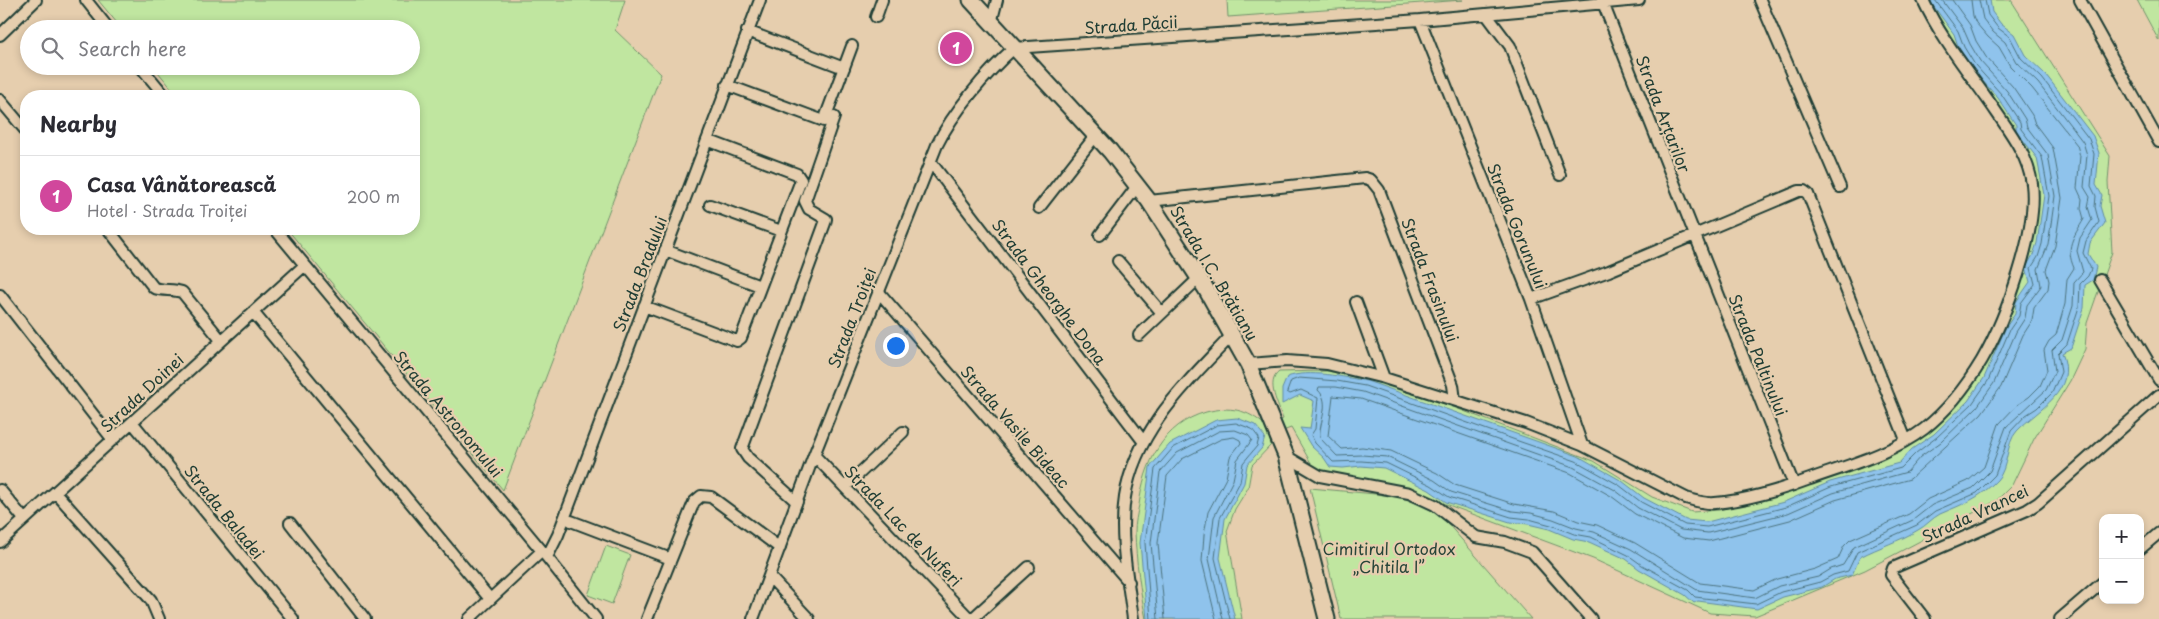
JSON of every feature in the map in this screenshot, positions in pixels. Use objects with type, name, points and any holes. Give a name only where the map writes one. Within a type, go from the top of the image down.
[{"type":"main road","name":"Strada I.C. Brătianu","points":[[971,0],[1096,135],[1150,200],[1232,335],[1248,364],[1286,456],[1328,619]]},
{"type":"street","points":[[0,35],[36,0]]},
{"type":"street","points":[[86,0],[102,20]]},
{"type":"street","name":"Strada Bradului","points":[[544,554],[558,535],[760,0]]},
{"type":"street","points":[[876,16],[882,0]]},
{"type":"street","points":[[991,22],[997,0]]},
{"type":"street","name":"Strada Păcii","points":[[1014,48],[1420,20],[1639,0]]},
{"type":"street","points":[[1760,0],[1840,187]]},
{"type":"street","points":[[1248,364],[1287,362],[1327,364],[1384,378],[1456,400],[1526,423],[1582,445],[1686,498],[1702,503],[1716,503],[1794,485],[1882,452],[1906,440],[1924,429],[1938,416],[1961,391],[1982,359],[2011,291],[2028,234],[2032,209],[2032,183],[2026,159],[1988,100],[1941,35],[1923,0]]},
{"type":"street","points":[[2080,0],[2159,142]]},
{"type":"street","name":"Strada Arțarilor","points":[[1603,3],[1694,236]]},
{"type":"street","points":[[1486,14],[1510,46],[1560,175]]},
{"type":"street","name":"Strada Gorunului","points":[[1420,20],[1531,299],[1582,445]]},
{"type":"street","points":[[747,31],[844,68]]},
{"type":"street","points":[[727,85],[824,121],[852,46]]},
{"type":"street","name":"Strada Troiței","points":[[753,619],[814,455],[930,160],[948,125],[1001,60],[1014,48]]},
{"type":"street","points":[[148,75],[160,90]]},
{"type":"street","points":[[0,100],[20,124]]},
{"type":"street","points":[[797,502],[748,458],[742,449],[825,223],[826,219],[809,210],[805,201],[834,118]]},
{"type":"street","points":[[1038,208],[1096,135]]},
{"type":"street","points":[[644,306],[737,341],[740,340],[801,180],[800,176],[706,140]]},
{"type":"street","name":"Strada Gheorghe Dona","points":[[930,160],[1143,441]]},
{"type":"street","name":"Strada Frasinului","points":[[1150,200],[1365,178],[1371,180],[1379,190],[1447,368],[1456,400]]},
{"type":"street","points":[[1100,235],[1138,185]]},
{"type":"street","points":[[1531,299],[1694,236],[1799,191],[1804,191],[1808,194],[1906,440]]},
{"type":"street","points":[[710,205],[781,231]]},
{"type":"street","points":[[113,235],[154,288],[182,292],[221,340]]},
{"type":"street","name":"Strada Astronomului","points":[[279,235],[596,619]]},
{"type":"street","name":"Strada Paltinului","points":[[1694,236],[1794,485]]},
{"type":"street","points":[[665,250],[760,286]]},
{"type":"street","points":[[1118,261],[1162,313]]},
{"type":"street","name":"Strada Doinei","points":[[0,542],[305,265]]},
{"type":"street","points":[[1139,335],[1199,278]]},
{"type":"street","points":[[2100,280],[2159,380]]},
{"type":"street","name":"Strada Vasile Bideac","points":[[878,290],[1128,582]]},
{"type":"street","points":[[0,295],[113,440]]},
{"type":"street","points":[[1356,302],[1384,378]]},
{"type":"street","points":[[252,312],[490,600]]},
{"type":"street","points":[[1133,619],[1123,534],[1125,497],[1132,470],[1143,441],[1179,391],[1232,335]]},
{"type":"street","name":"Strada Vrancei","points":[[1925,619],[1890,573],[1893,568],[2038,504],[2159,395]]},
{"type":"street","name":"Strada Baladei","points":[[132,422],[293,619]]},
{"type":"street","points":[[845,487],[903,432]]},
{"type":"street","name":"Strada Lac de Nuferi","points":[[814,455],[971,619]]},
{"type":"street","points":[[1286,456],[1320,476],[1410,492],[1435,505],[1476,537],[1505,542],[1532,552],[1591,619]]},
{"type":"street","points":[[0,490],[24,519]]},
{"type":"street","points":[[55,492],[151,600],[159,619]]},
{"type":"street","points":[[647,619],[694,502],[701,496],[711,497],[780,548]]},
{"type":"street","points":[[571,521],[671,559]]},
{"type":"street","points":[[290,523],[365,619]]},
{"type":"street","points":[[2144,546],[2159,533]]},
{"type":"street","points":[[469,619],[544,554]]},
{"type":"street","points":[[971,619],[1029,567]]},
{"type":"street","points":[[769,576],[809,619]]},
{"type":"street","points":[[2060,619],[2099,585]]},
{"type":"green space","points":[[98,0],[625,0],[615,30],[661,74],[503,490],[292,235],[420,235],[420,90],[173,90],[160,75],[420,75],[420,20],[115,20]]},
{"type":"green space","points":[[1227,0],[1463,0],[1228,17]]},
{"type":"green space","points":[[1923,0],[2011,0],[2110,156],[2108,182],[2112,252],[2087,323],[2085,349],[2070,381],[2034,439],[2012,485],[1996,501],[1865,570],[1755,616],[1710,613],[1593,559],[1443,503],[1315,470],[1291,428],[1269,436],[1271,445],[1252,465],[1248,488],[1235,509],[1227,531],[1242,619],[1146,619],[1136,553],[1135,529],[1146,475],[1158,448],[1178,426],[1206,412],[1223,409],[1238,410],[1259,420],[1266,426],[1283,419],[1273,388],[1275,376],[1279,372],[1328,371],[1383,384],[1448,405],[1594,461],[1652,497],[1692,512],[1719,510],[1783,493],[1892,454],[1958,401],[2002,311],[2026,241],[2030,171]]},
{"type":"green space","points":[[2137,0],[2159,0],[2159,41]]},
{"type":"green space","name":"Cimitirul Ortodox „Chitila I”","points":[[1310,488],[1397,496],[1422,505],[1441,516],[1531,619],[1341,619]]},
{"type":"green space","points":[[606,546],[630,555],[612,604],[588,595]]},
{"type":"water","points":[[1929,0],[1990,0],[1992,12],[2001,24],[2014,34],[2025,55],[2046,75],[2093,136],[2099,153],[2096,185],[2102,195],[2100,206],[2105,223],[2090,243],[2088,254],[2096,267],[2093,280],[2085,285],[2084,308],[2071,348],[2062,353],[2066,366],[2065,378],[2060,389],[2045,407],[2013,436],[2001,475],[1990,487],[1977,496],[1940,514],[1911,534],[1860,557],[1852,575],[1835,579],[1822,587],[1783,597],[1757,609],[1698,601],[1694,603],[1685,595],[1639,569],[1626,559],[1589,542],[1573,539],[1549,529],[1510,522],[1446,502],[1429,490],[1384,468],[1361,466],[1330,467],[1324,458],[1311,446],[1300,428],[1310,429],[1314,401],[1300,395],[1282,404],[1282,389],[1287,377],[1316,374],[1367,381],[1578,456],[1622,481],[1644,498],[1686,520],[1707,522],[1784,502],[1830,482],[1899,463],[1912,449],[1934,434],[1968,401],[1984,378],[2006,327],[2015,314],[2016,302],[2030,282],[2026,267],[2037,243],[2044,195],[2037,158],[2016,131],[2016,125],[1998,98],[1971,68],[1959,49],[1954,34]]},
{"type":"water","points":[[1237,418],[1255,425],[1265,437],[1262,448],[1247,465],[1244,483],[1225,519],[1220,558],[1235,619],[1147,619],[1140,543],[1150,467],[1170,444],[1216,420]]},
{"type":"place","name":"Casa Vânătorească","points":[[956,48]]}]
